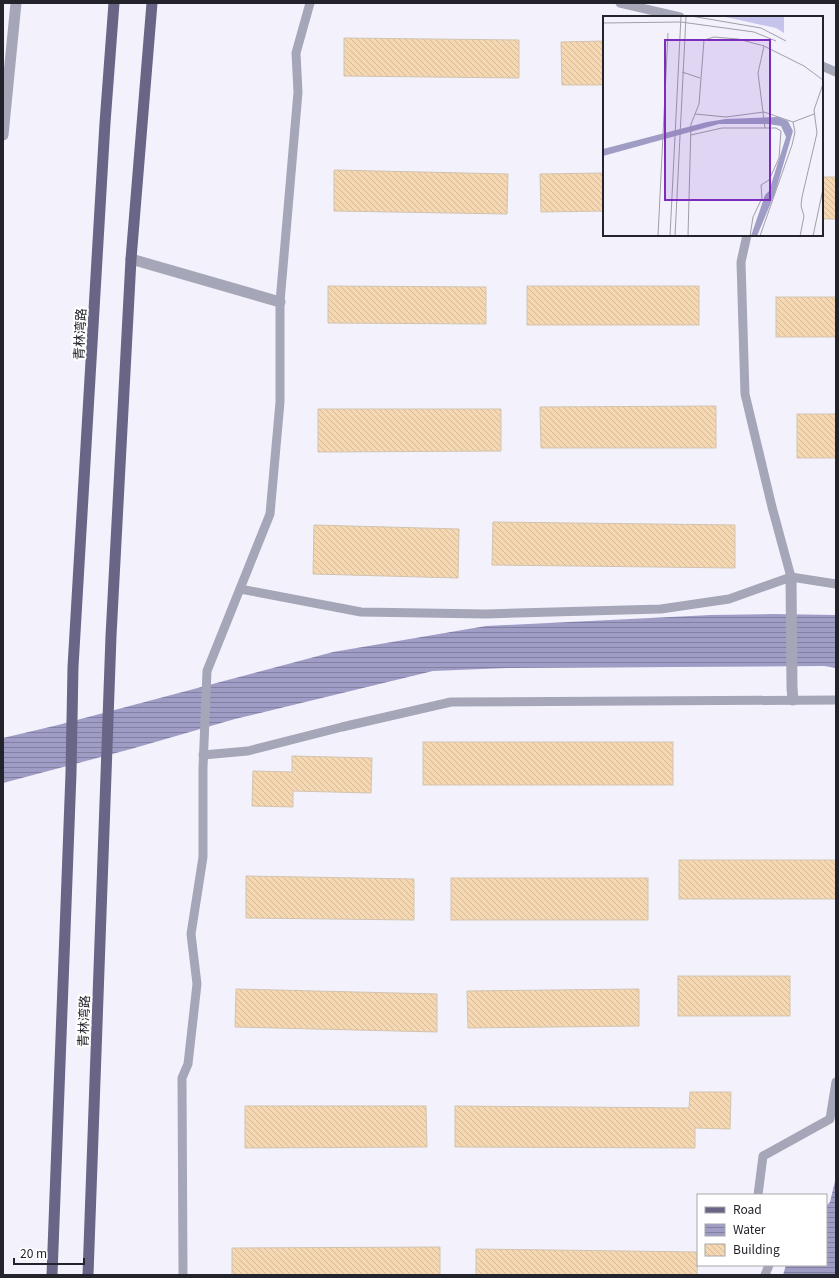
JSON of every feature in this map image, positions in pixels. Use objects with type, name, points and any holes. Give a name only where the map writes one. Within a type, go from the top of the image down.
[{"type":"main road","name":"青林湾路","points":[[52,1275],[71,773],[73,667],[114,3]]},
{"type":"main road","points":[[131,259],[152,3]]},
{"type":"main road","name":"青林湾路","points":[[88,1275],[111,636],[131,259]]},
{"type":"street","points":[[3,135],[16,3]]},
{"type":"street","points":[[131,259],[280,302]]},
{"type":"street","points":[[791,577],[793,700]]},
{"type":"lane","points":[[183,1275],[182,1078],[188,1064],[197,984],[191,934],[203,857],[203,755],[207,671],[270,514],[280,402],[280,302],[298,92],[296,53],[310,3]]},
{"type":"lane","points":[[620,3],[676,16]]},
{"type":"lane","points":[[823,66],[836,72]]},
{"type":"lane","points":[[747,236],[741,262],[745,394],[772,507],[791,577]]},
{"type":"lane","points":[[240,589],[361,612],[486,614],[661,609],[729,599],[791,577],[836,584]]},
{"type":"lane","points":[[203,755],[248,751],[342,727],[451,702],[836,700]]},
{"type":"lane","points":[[758,1194],[763,1156],[830,1119],[836,1082]]},
{"type":"water","points":[[711,615],[836,615],[836,668],[824,666],[507,668],[433,671],[235,719],[131,749],[3,783],[3,738],[58,725],[333,652],[486,626]]},
{"type":"water","points":[[836,1177],[836,1275],[783,1275],[786,1266],[827,1266],[827,1205],[830,1202]]},
{"type":"building","points":[[344,38],[519,40],[519,78],[344,76]]},
{"type":"building","points":[[603,41],[603,85],[562,85],[561,42]]},
{"type":"building","points":[[334,170],[508,174],[507,214],[334,211]]},
{"type":"building","points":[[603,173],[603,211],[541,212],[540,174]]},
{"type":"building","points":[[823,177],[836,177],[836,219],[823,219]]},
{"type":"building","points":[[328,286],[486,287],[486,324],[328,323]]},
{"type":"building","points":[[527,286],[699,286],[699,325],[527,325]]},
{"type":"building","points":[[776,297],[836,297],[836,337],[776,337]]},
{"type":"building","points":[[716,406],[716,448],[541,448],[540,407]]},
{"type":"building","points":[[318,409],[501,409],[501,451],[318,452]]},
{"type":"building","points":[[797,414],[836,414],[836,458],[797,458]]},
{"type":"building","points":[[493,522],[735,525],[735,568],[492,565]]},
{"type":"building","points":[[314,525],[459,529],[458,578],[313,574]]},
{"type":"building","points":[[423,742],[673,742],[673,785],[423,785]]},
{"type":"building","points":[[292,756],[372,758],[371,793],[293,791],[293,807],[252,806],[253,771],[292,772]]},
{"type":"building","points":[[679,860],[836,860],[836,899],[679,899]]},
{"type":"building","points":[[246,876],[414,879],[414,920],[246,918]]},
{"type":"building","points":[[451,878],[648,878],[648,920],[451,920]]},
{"type":"building","points":[[678,976],[790,976],[790,1016],[678,1016]]},
{"type":"building","points":[[236,989],[437,994],[437,1032],[235,1027]]},
{"type":"building","points":[[639,989],[639,1026],[468,1028],[467,991]]},
{"type":"building","points":[[690,1092],[731,1092],[730,1129],[695,1128],[695,1148],[455,1147],[455,1106],[689,1108]]},
{"type":"building","points":[[245,1106],[426,1106],[427,1147],[245,1148]]},
{"type":"building","points":[[440,1247],[440,1275],[232,1275],[232,1248]]},
{"type":"building","points":[[476,1249],[697,1252],[697,1275],[476,1275]]}]
